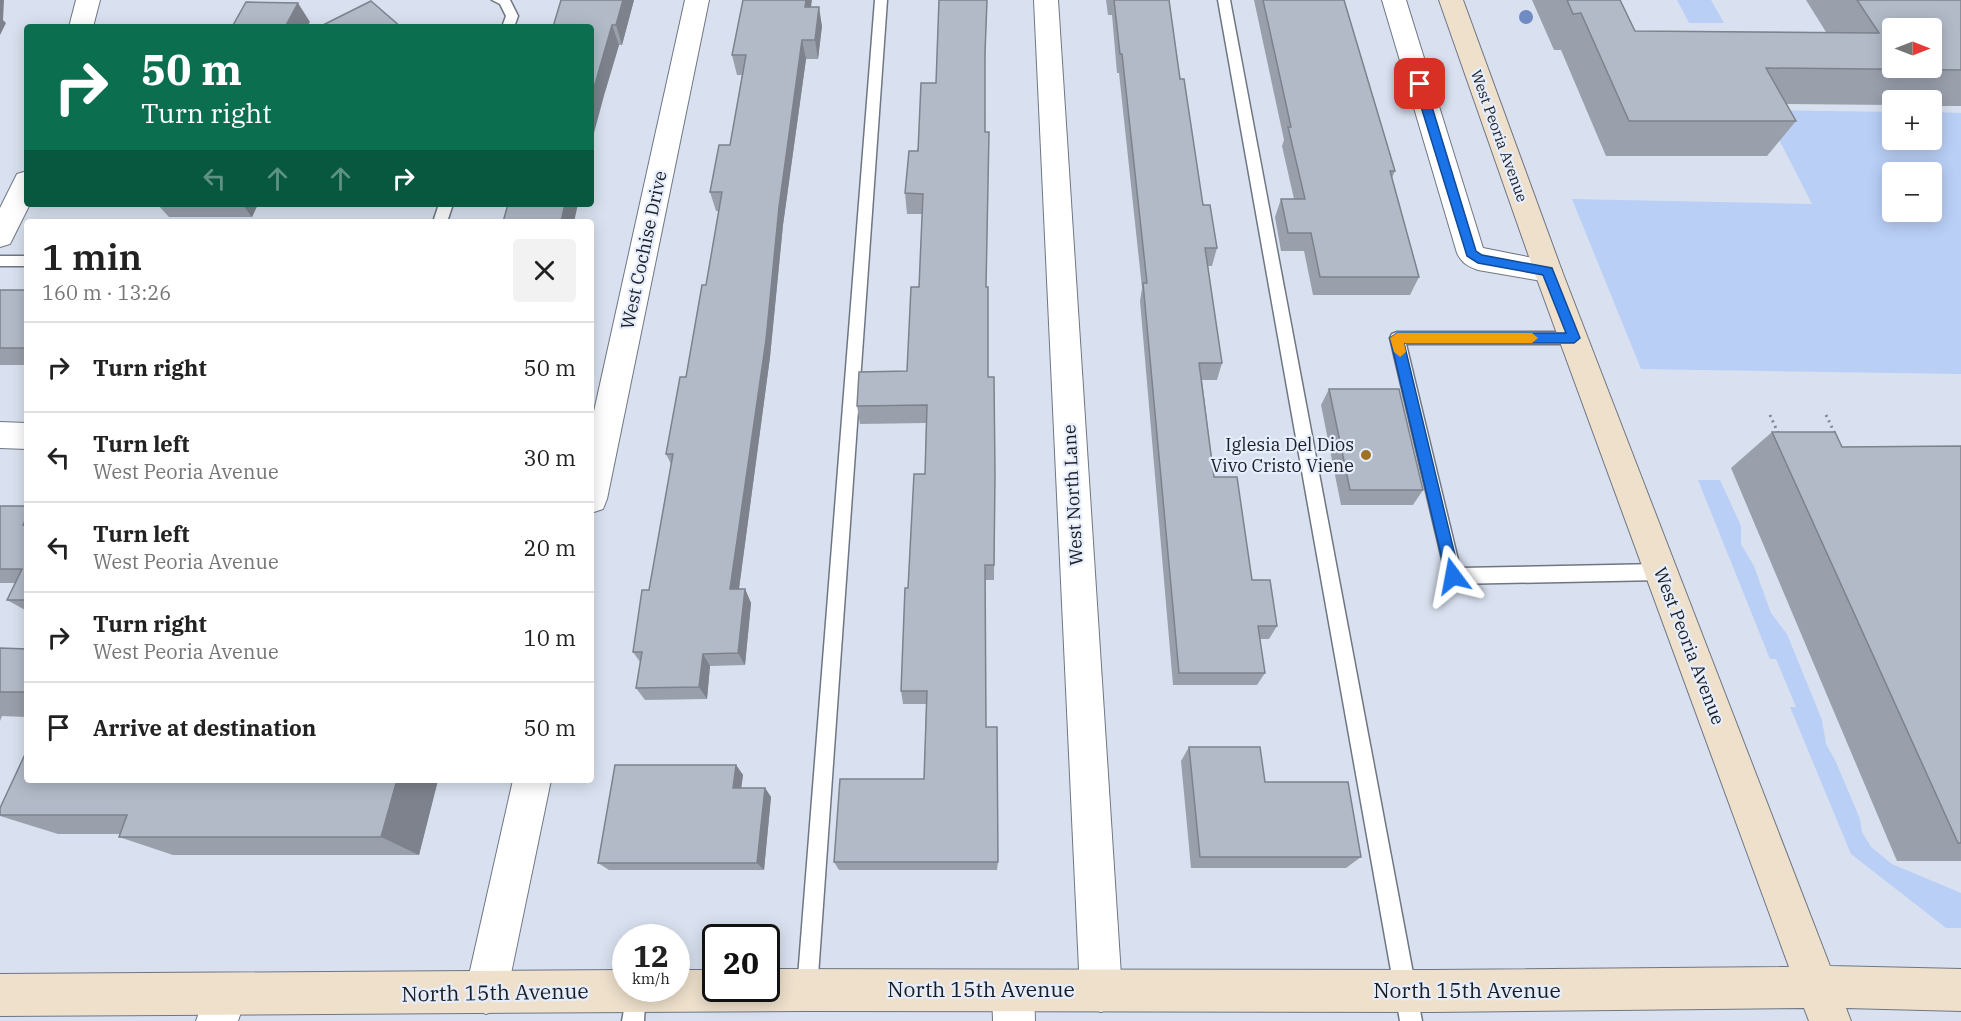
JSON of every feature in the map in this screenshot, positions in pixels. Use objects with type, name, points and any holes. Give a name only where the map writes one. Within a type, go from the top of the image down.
[{"type":"street","points":[[82,24],[88,0]]},
{"type":"street","name":"West Cochise Drive","points":[[594,485],[697,0]]},
{"type":"street","name":"West North Lane","points":[[1046,0],[1101,991]]},
{"type":"street","points":[[1394,0],[1471,253],[1478,259],[1548,271]]},
{"type":"street","name":"West Peoria Avenue","points":[[1450,0],[1660,572],[1824,1004]]},
{"type":"street","points":[[0,237],[24,187]]},
{"type":"street","points":[[0,435],[24,436]]},
{"type":"street","points":[[486,993],[531,783]]},
{"type":"street","name":"North 15th Avenue","points":[[0,995],[222,1007],[486,993],[635,1006],[807,990],[1013,1006],[1101,991],[1408,1006],[1824,1004],[1961,990]]},
{"type":"lane","points":[[498,0],[505,1],[512,16],[509,24]]},
{"type":"lane","points":[[807,990],[881,0]]},
{"type":"lane","points":[[1224,0],[1408,1006]]},
{"type":"lane","points":[[0,261],[24,261]]},
{"type":"lane","points":[[1574,338],[1397,338],[1453,576],[1660,572]]},
{"type":"path","points":[[1770,415],[1780,436]]},
{"type":"path","points":[[1826,415],[1838,441]]},
{"type":"shaded area","points":[[1677,0],[1711,0],[1724,23],[1689,23]]},
{"type":"shaded area","points":[[1764,110],[1882,112],[1882,150],[1942,150],[1942,112],[1961,113],[1961,374],[1641,369],[1572,199],[1812,204]]},
{"type":"shaded area","points":[[1698,480],[1720,480],[1741,526],[1741,544],[1754,566],[1771,613],[1787,634],[1822,720],[1826,744],[1860,819],[1862,832],[1871,847],[1892,864],[1961,893],[1961,928],[1946,928],[1851,854],[1790,707],[1796,707],[1776,659],[1770,659]]},
{"type":"building","points":[[561,0],[623,0],[616,25],[612,25],[594,88],[594,24],[554,24]]},
{"type":"building","points":[[743,0],[806,0],[805,7],[819,7],[815,40],[802,40],[779,207],[766,340],[730,589],[745,589],[738,653],[703,654],[699,687],[636,688],[642,652],[633,652],[642,590],[649,590],[673,454],[666,454],[680,377],[686,377],[702,285],[706,285],[722,192],[710,192],[719,145],[730,145],[746,55],[732,55]]},
{"type":"building","points":[[939,0],[987,0],[985,132],[989,132],[986,287],[988,287],[988,377],[994,377],[995,475],[994,565],[985,565],[986,727],[997,727],[998,862],[834,862],[840,779],[924,779],[927,691],[901,691],[905,588],[908,588],[914,474],[925,474],[927,405],[857,406],[859,372],[907,371],[911,287],[919,287],[923,194],[905,193],[909,151],[918,151],[921,83],[936,83]]},
{"type":"building","points":[[1114,0],[1169,0],[1180,79],[1184,79],[1203,205],[1210,205],[1217,248],[1205,248],[1222,363],[1199,363],[1214,477],[1237,477],[1252,580],[1270,580],[1277,626],[1258,626],[1265,673],[1179,673],[1143,283],[1147,283]]},
{"type":"building","points":[[1263,0],[1344,0],[1395,171],[1390,171],[1419,277],[1320,277],[1311,233],[1288,233],[1281,199],[1305,199]]},
{"type":"building","points":[[1567,0],[1620,0],[1635,31],[1879,33],[1857,0],[1961,0],[1961,70],[1942,70],[1942,18],[1882,18],[1882,69],[1766,68],[1796,121],[1629,121],[1581,13],[1573,14]]},
{"type":"building","points":[[371,1],[398,24],[325,24]]},
{"type":"building","points":[[246,2],[298,3],[287,24],[234,24]]},
{"type":"building","points":[[507,207],[564,207],[562,219],[504,219]]},
{"type":"building","points":[[0,290],[24,290],[24,348],[0,348]]},
{"type":"building","name":"Iglesia Del Dios Vivo Cristo Viene","points":[[1329,389],[1399,389],[1423,490],[1350,490]]},
{"type":"building","points":[[1772,432],[1835,432],[1842,447],[1961,446],[1961,843],[1958,843]]},
{"type":"building","points":[[0,506],[24,506],[24,600],[7,600],[22,569],[0,569]]},
{"type":"building","points":[[0,648],[24,649],[24,692],[0,692]]},
{"type":"building","points":[[1189,747],[1260,747],[1265,782],[1348,782],[1361,857],[1200,857]]},
{"type":"building","points":[[24,756],[24,783],[396,783],[381,837],[119,837],[127,815],[0,815],[0,808]]},
{"type":"building","points":[[615,765],[736,765],[733,788],[765,788],[757,863],[598,863]]},
{"type":"slow traffic","points":[[1400,352],[1397,338],[1532,338]]},
{"type":"place","name":"Iglesia Del Dios Vivo Cristo Viene","points":[[1366,455]]},
{"type":"route","points":[[1420,84],[1471,253],[1478,259],[1495,263],[1548,271],[1574,338],[1397,338],[1453,576]]}]
